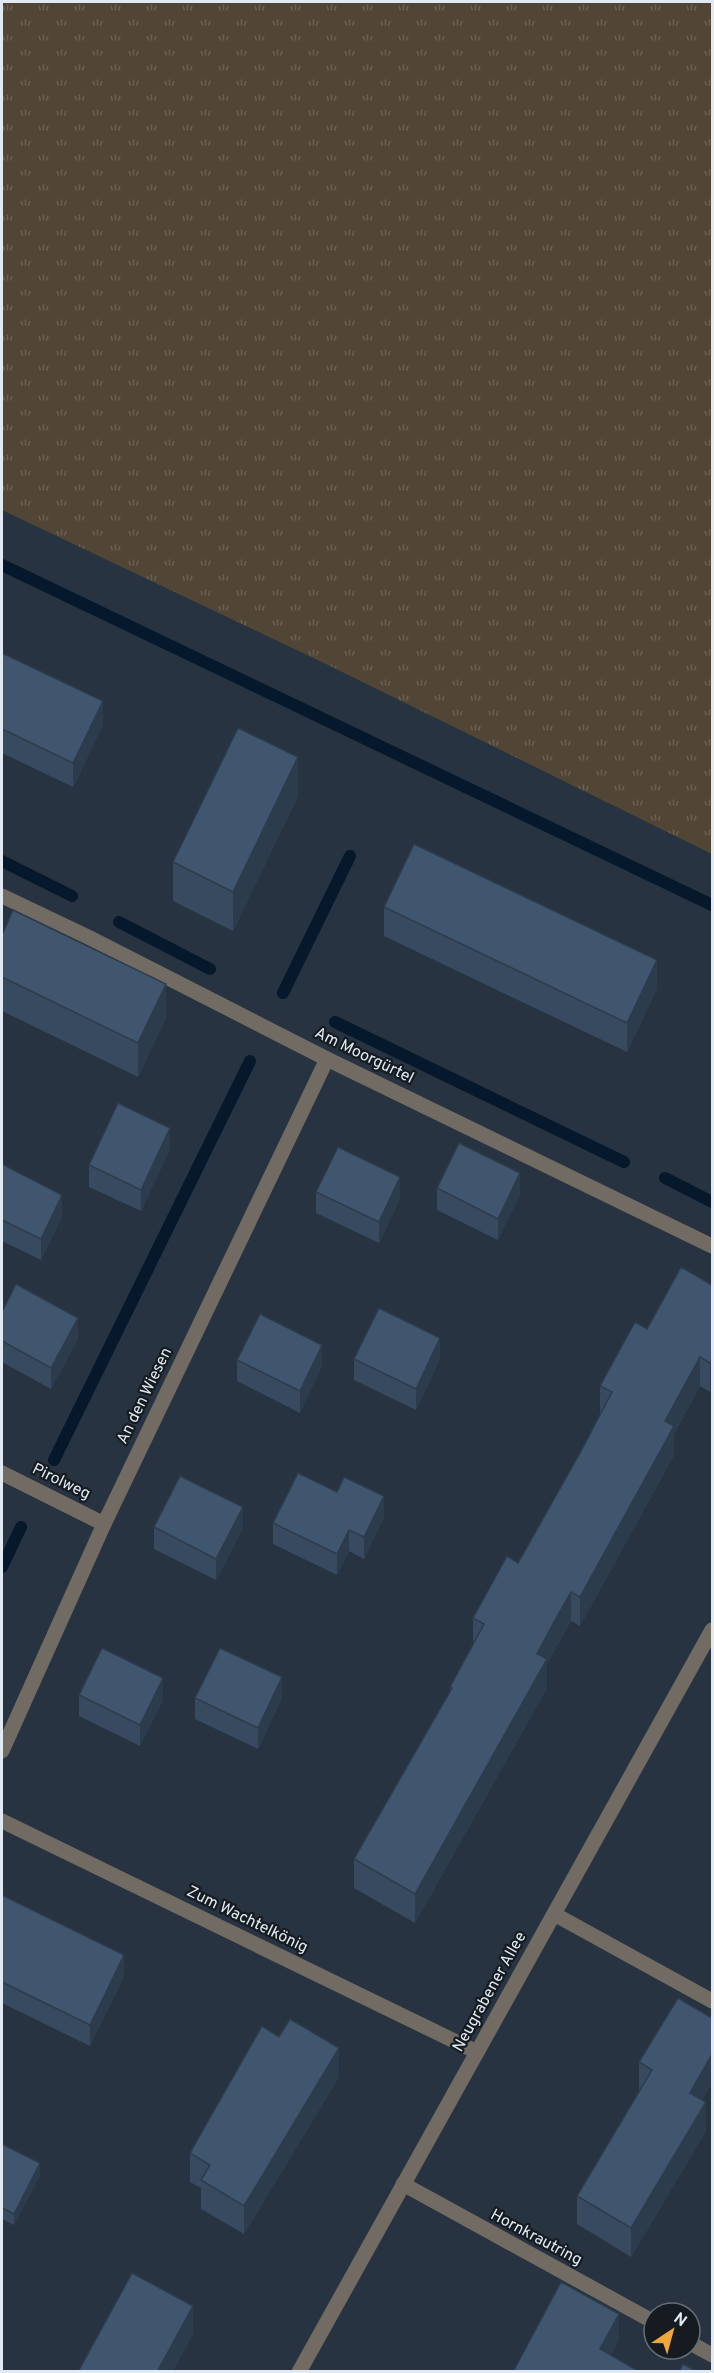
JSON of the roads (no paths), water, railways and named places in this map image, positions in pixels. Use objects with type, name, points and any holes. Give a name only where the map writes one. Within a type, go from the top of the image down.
[{"type":"street","name":"Am Moorgürtel","points":[[2,896],[88,937],[327,1059],[712,1245]]},
{"type":"street","name":"An den Wiesen","points":[[2,1751],[104,1524],[327,1059]]},
{"type":"street","name":"Pirolweg","points":[[2,1473],[104,1524]]},
{"type":"street","name":"Neugrabener Allee","points":[[299,2372],[712,1630]]},
{"type":"street","name":"Zum Wachtelkönig","points":[[2,1821],[477,2052]]},
{"type":"street","points":[[554,1914],[712,2001]]},
{"type":"street","name":"Hornkrautring","points":[[403,2184],[466,2221],[642,2316]]},
{"type":"waterway","points":[[2,565],[712,905]]},
{"type":"waterway","points":[[283,993],[350,856]]},
{"type":"waterway","points":[[2,861],[72,896]]},
{"type":"waterway","points":[[119,922],[210,969]]},
{"type":"waterway","points":[[335,1022],[624,1162]]},
{"type":"waterway","points":[[54,1460],[250,1061]]},
{"type":"waterway","points":[[665,1178],[712,1202]]},
{"type":"waterway","points":[[2,1567],[21,1527]]}]
